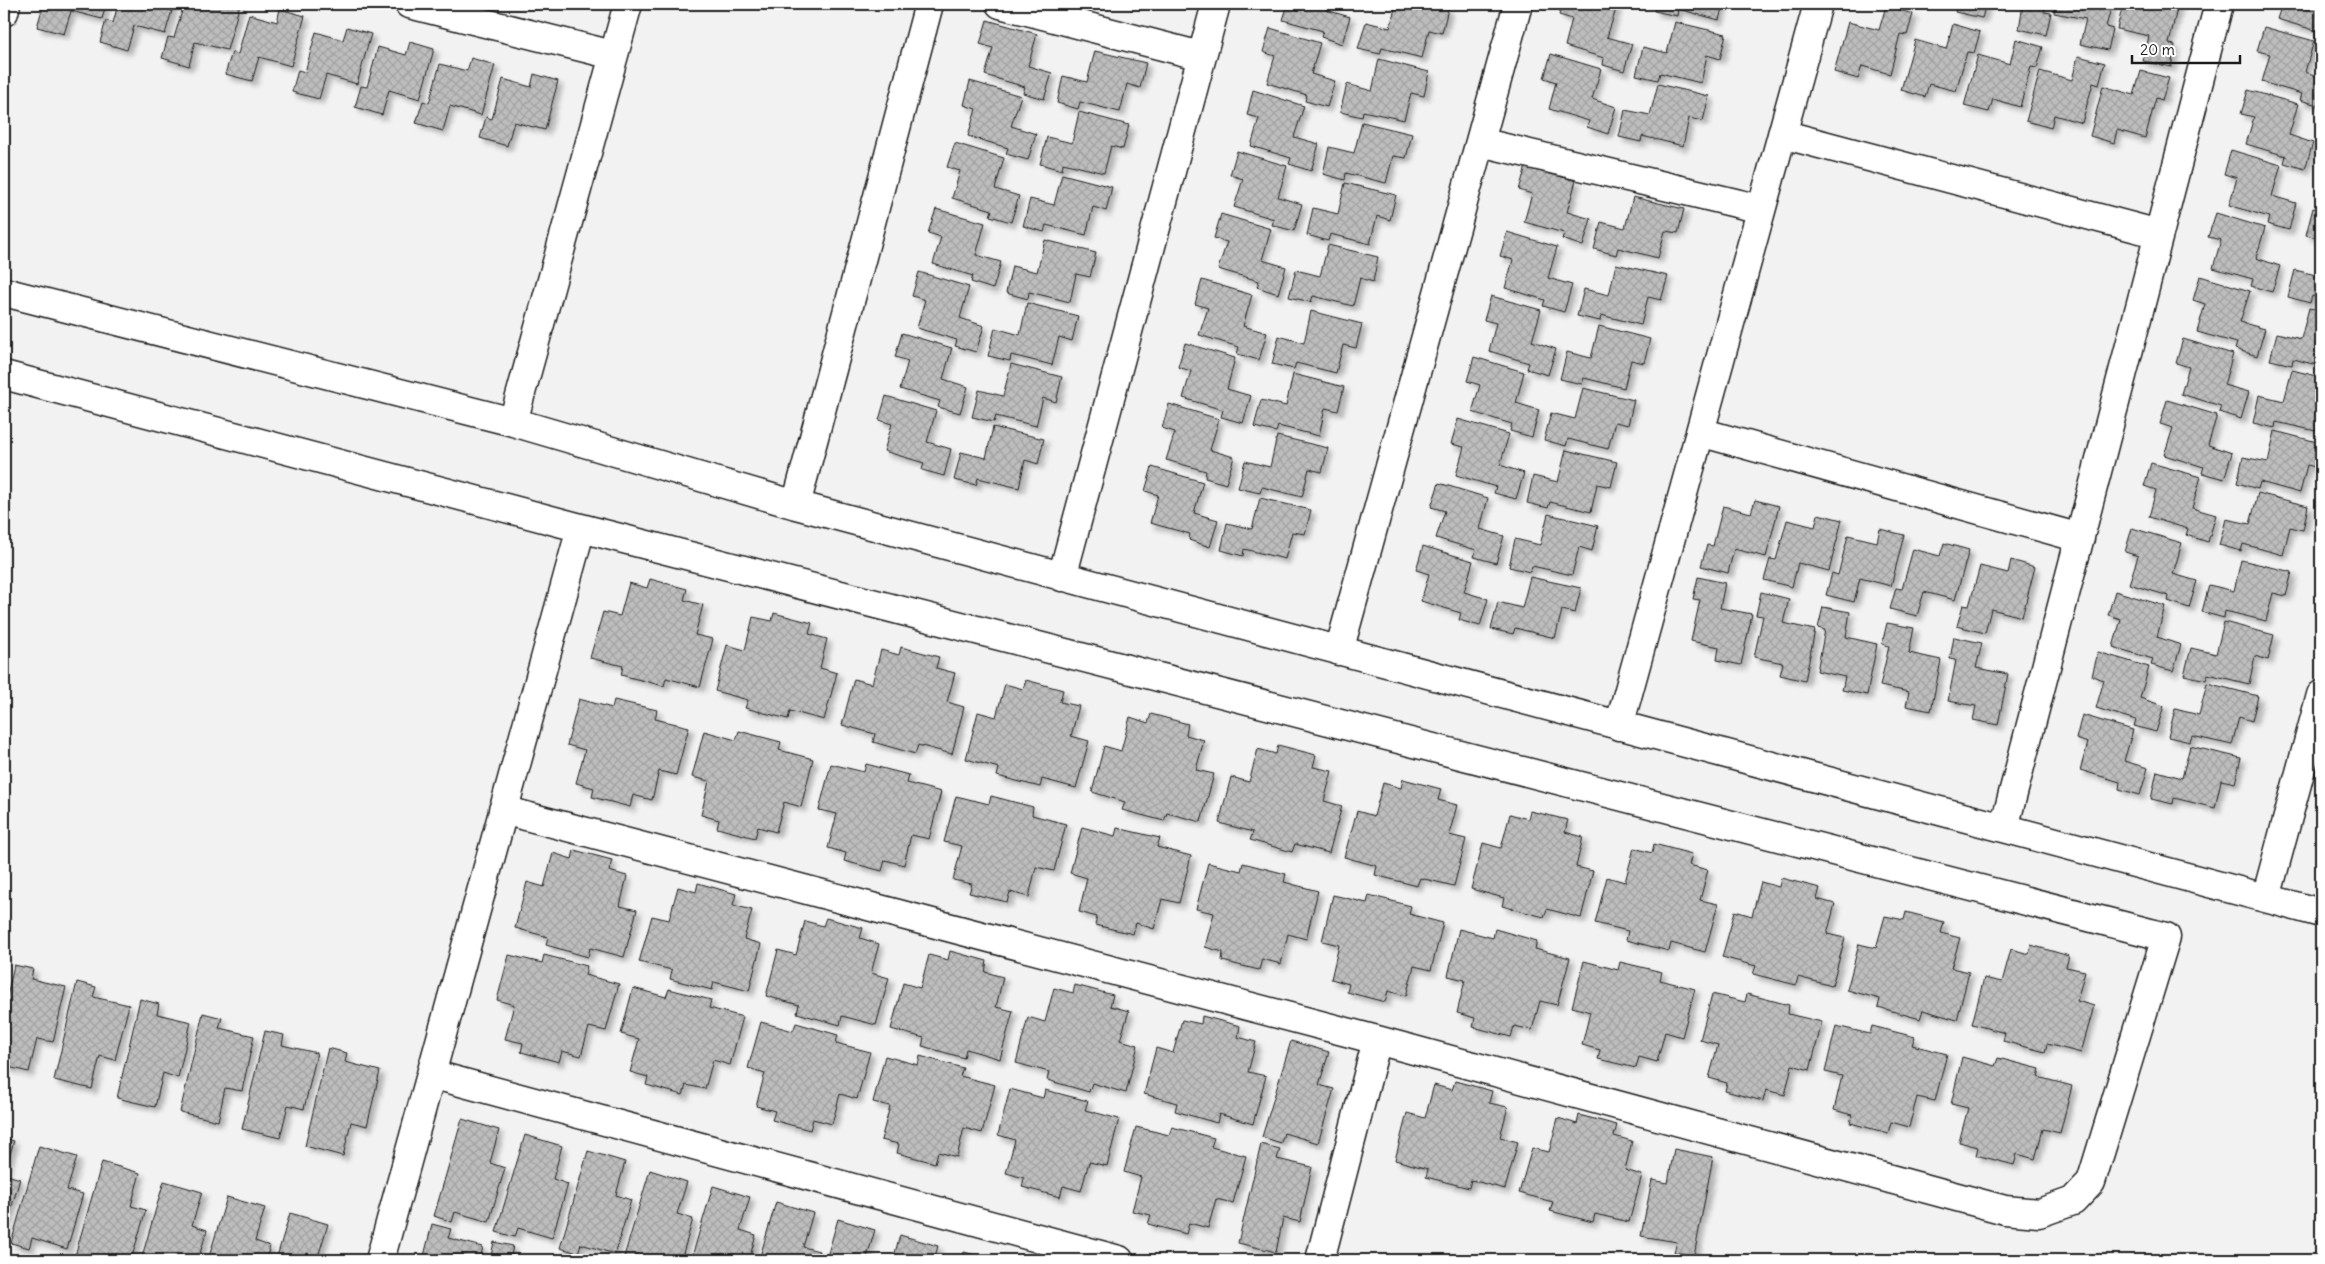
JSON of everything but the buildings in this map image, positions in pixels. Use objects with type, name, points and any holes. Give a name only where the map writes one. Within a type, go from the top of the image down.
[{"type":"street","points":[[4,12],[6,4]]},
{"type":"street","points":[[409,4],[613,54]]},
{"type":"street","points":[[514,422],[628,4]]},
{"type":"street","points":[[796,505],[929,4]]},
{"type":"street","points":[[1000,4],[1201,56]]},
{"type":"street","points":[[1062,577],[1216,4]]},
{"type":"street","points":[[1339,651],[1518,4]]},
{"type":"street","points":[[1619,726],[1818,4]]},
{"type":"street","points":[[2004,828],[2219,4]]},
{"type":"street","points":[[1782,134],[2159,234]]},
{"type":"street","points":[[1480,142],[1761,209]]},
{"type":"street","points":[[4,292],[514,422],[796,505],[2321,913]]},
{"type":"street","points":[[4,375],[581,528],[2166,937],[2091,1182],[2073,1201],[2039,1214],[2005,1210],[1377,1040],[504,810]]},
{"type":"street","points":[[1700,432],[2080,538]]},
{"type":"street","points":[[380,1260],[581,528]]},
{"type":"street","points":[[2266,898],[2321,695]]},
{"type":"street","points":[[1320,1260],[1377,1040]]},
{"type":"street","points":[[431,1074],[1119,1260]]}]
